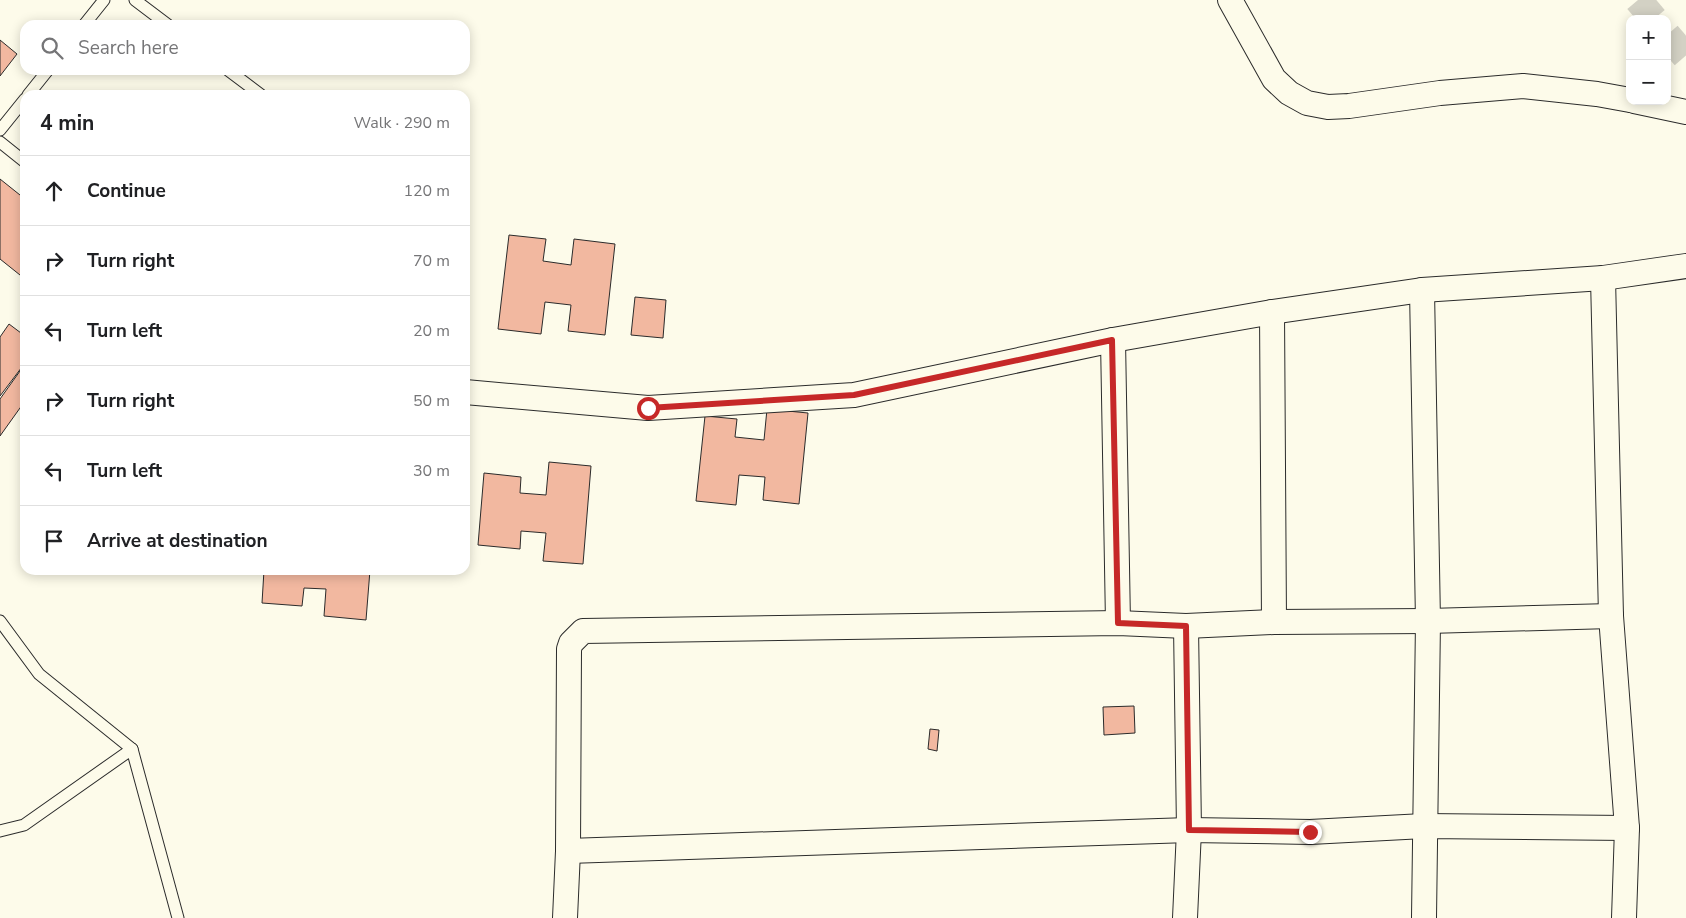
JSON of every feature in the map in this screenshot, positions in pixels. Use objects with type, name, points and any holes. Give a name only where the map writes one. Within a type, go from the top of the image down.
[{"type":"street","points":[[1230,0],[1274,79],[1289,93],[1307,103],[1328,107],[1348,106],[1440,93],[1523,86],[1597,94],[1626,99]]},
{"type":"street","points":[[1653,105],[1686,112]]},
{"type":"street","points":[[470,392],[648,408],[854,395],[1112,340],[1272,312],[1422,290],[1603,278],[1686,266]]},
{"type":"street","points":[[1603,278],[1611,616],[1627,828],[1624,918]]},
{"type":"street","points":[[1422,290],[1428,621],[1424,918]]},
{"type":"street","points":[[1272,312],[1274,622]]},
{"type":"street","points":[[1112,340],[1118,623]]},
{"type":"street","points":[[565,918],[568,851],[569,649],[571,643],[583,631],[1118,623],[1186,626],[1274,622],[1428,621],[1611,616]]},
{"type":"street","points":[[1186,626],[1189,830],[1186,918]]},
{"type":"street","points":[[568,851],[1189,830],[1310,832],[1424,826],[1627,828]]},
{"type":"lane","points":[[88,20],[104,0]]},
{"type":"lane","points":[[135,0],[161,20]]},
{"type":"lane","points":[[32,90],[44,75]]},
{"type":"lane","points":[[235,75],[254,90]]},
{"type":"lane","points":[[0,130],[20,105]]},
{"type":"lane","points":[[0,142],[20,158]]},
{"type":"lane","points":[[0,621],[39,674],[132,749],[178,918]]},
{"type":"lane","points":[[0,831],[24,825],[132,749]]},
{"type":"building","points":[[0,40],[17,54],[0,76]]},
{"type":"building","points":[[0,179],[20,195],[20,275],[0,259]]},
{"type":"building","points":[[509,235],[546,239],[543,261],[571,265],[574,239],[615,244],[605,335],[568,331],[571,305],[545,302],[541,334],[498,329]]},
{"type":"building","points":[[635,297],[666,300],[663,338],[631,335]]},
{"type":"building","points":[[9,324],[20,332],[20,370],[0,396],[0,337]]},
{"type":"building","points":[[20,371],[20,408],[0,436],[0,399]]},
{"type":"building","points":[[767,409],[808,413],[799,504],[763,500],[765,477],[739,475],[736,505],[696,501],[705,416],[737,419],[735,437],[764,440]]},
{"type":"building","points":[[549,462],[591,466],[583,564],[543,561],[546,533],[521,531],[520,549],[478,545],[484,473],[521,477],[520,493],[546,495]]},
{"type":"building","points":[[264,575],[370,575],[366,620],[324,616],[326,589],[304,588],[302,606],[262,603]]},
{"type":"building","points":[[1134,706],[1135,733],[1104,735],[1103,707]]},
{"type":"building","points":[[930,729],[939,730],[937,751],[928,749]]},
{"type":"tunnel","points":[[1638,0],[1651,15]]},
{"type":"tunnel","points":[[1671,40],[1686,57]]},
{"type":"route","points":[[648,408],[854,395],[1112,340],[1118,623],[1186,626],[1189,830],[1310,832]]}]
